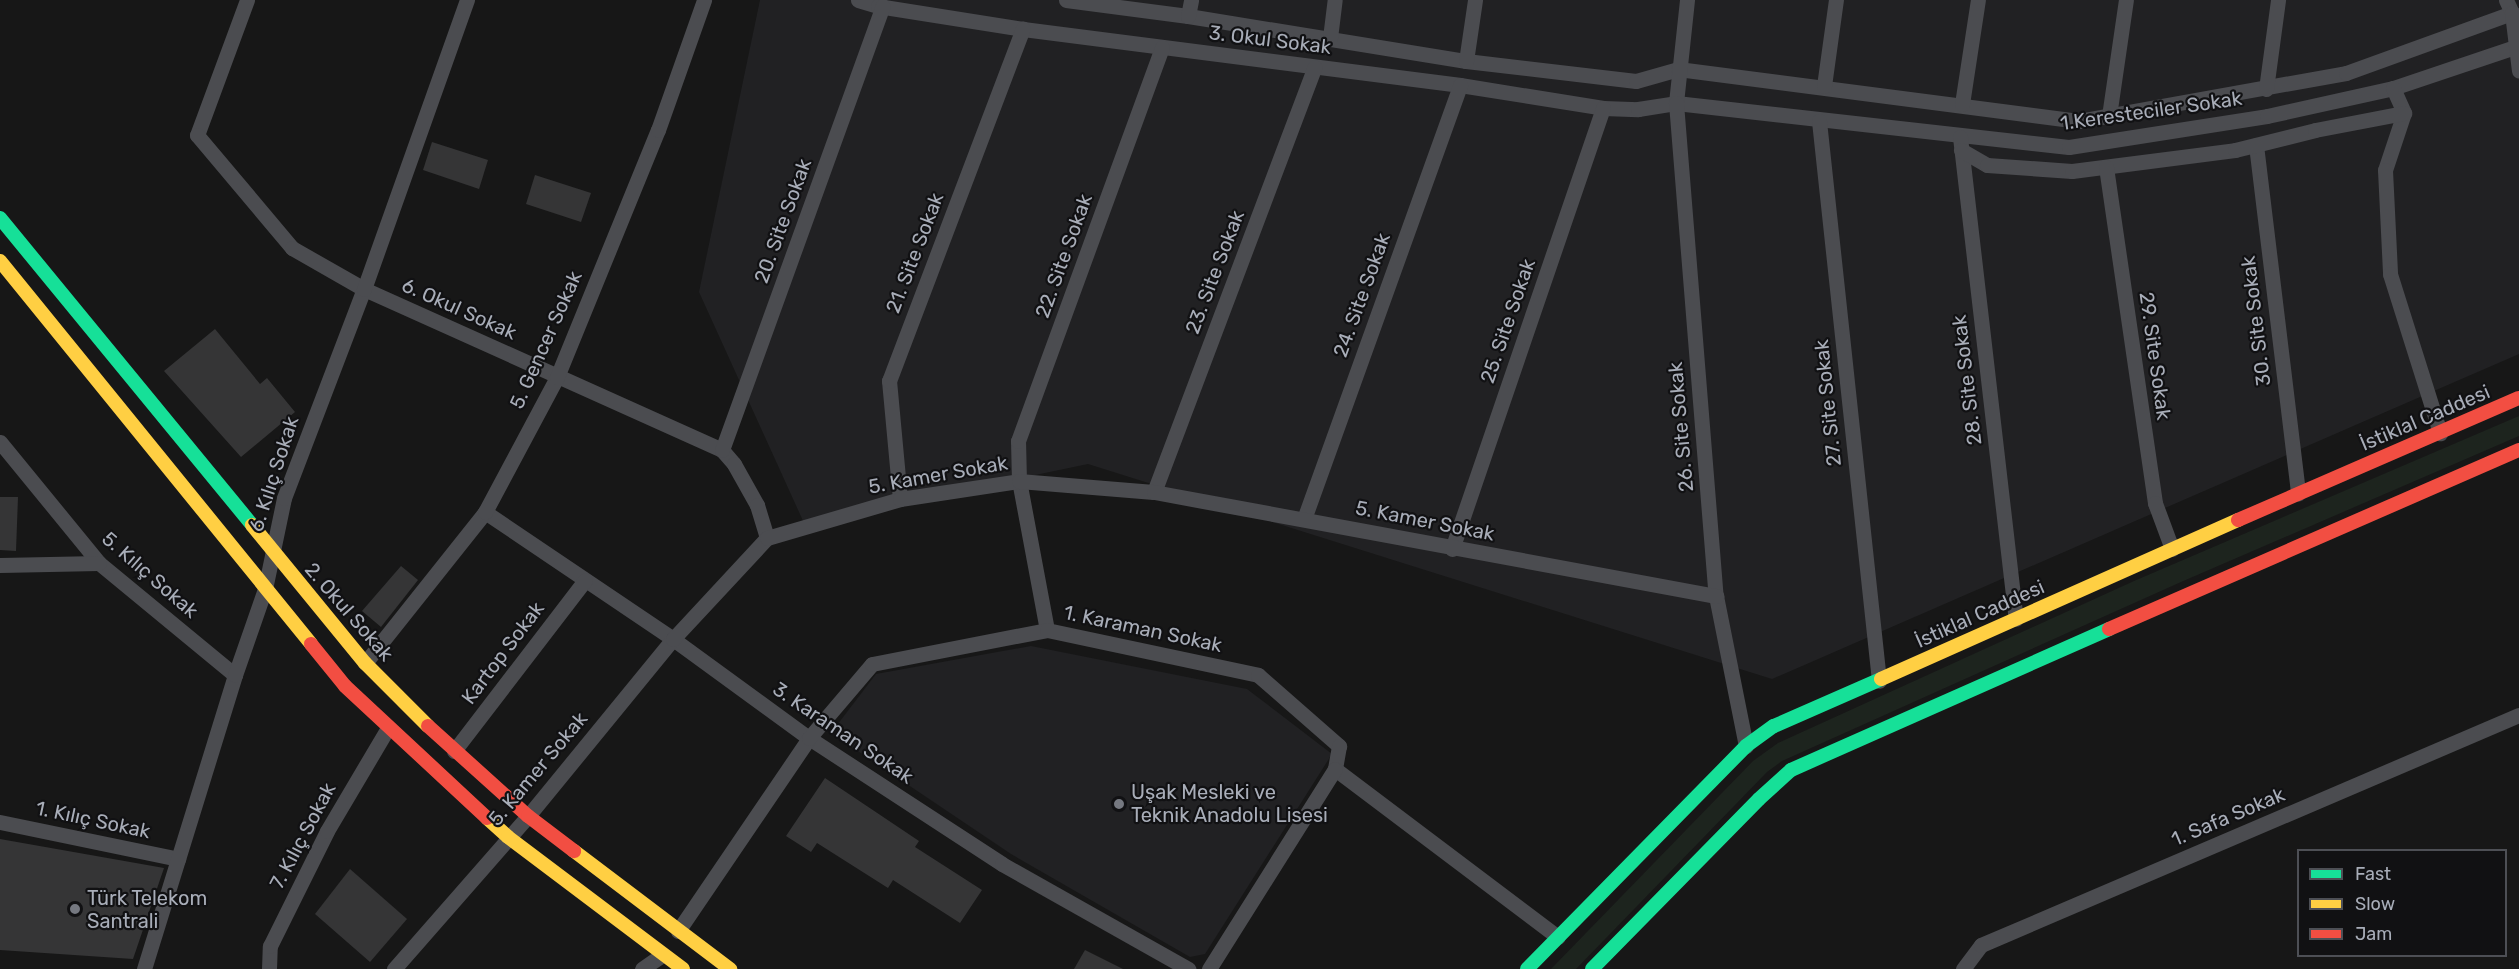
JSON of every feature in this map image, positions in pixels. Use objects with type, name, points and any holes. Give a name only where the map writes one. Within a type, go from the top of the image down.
[{"type":"main road","name":"2. Okul Sokak","points":[[0,218],[365,663],[454,751],[528,816],[730,969]]},
{"type":"main road","points":[[0,261],[345,686],[508,837],[683,969]]},
{"type":"main road","name":"İstiklal Caddesi","points":[[1527,969],[1746,746],[1774,726],[2298,493],[2519,398]]},
{"type":"main road","points":[[1592,969],[1759,799],[1791,770],[2519,450]]},
{"type":"main road","points":[[662,955],[678,931]]},
{"type":"street","name":"6. Okul Sokak","points":[[247,0],[197,135],[292,248],[364,289],[722,450],[734,464],[757,505],[767,538]]},
{"type":"street","name":"6. Kılıç Sokak","points":[[144,969],[235,675],[265,589],[284,498],[364,289],[467,0]]},
{"type":"street","name":"5. Gencer Sokak","points":[[365,663],[485,512],[557,377],[658,130],[704,0]]},
{"type":"street","name":"3. Okul Sokak","points":[[858,0],[1023,29],[1460,85],[1603,108],[1638,110],[1676,103]]},
{"type":"street","name":"3. Okul Sokak","points":[[1066,0],[1188,16],[1466,61],[1636,81],[1678,69]]},
{"type":"street","points":[[1188,16],[1191,0]]},
{"type":"street","points":[[1330,38],[1335,0]]},
{"type":"street","points":[[1466,61],[1475,0]]},
{"type":"street","name":"26. Site Sokak","points":[[1687,0],[1676,103],[1716,596],[1746,746]]},
{"type":"street","points":[[1824,86],[1836,0]]},
{"type":"street","points":[[1962,104],[1978,0]]},
{"type":"street","points":[[2109,116],[2126,0]]},
{"type":"street","points":[[2266,89],[2278,0]]},
{"type":"street","name":"20. Site Sokak","points":[[722,450],[883,6]]},
{"type":"street","points":[[2509,6],[2519,71]]},
{"type":"street","name":"1.Keresteciler Sokak","points":[[1678,69],[1824,86],[2079,121],[2346,73],[2509,6]]},
{"type":"street","name":"21. Site Sokak","points":[[900,499],[889,381],[1023,29]]},
{"type":"street","name":"22. Site Sokak","points":[[1047,630],[1019,481],[1018,441],[1162,47]]},
{"type":"street","name":"1.Keresteciler Sokak","points":[[1676,103],[1819,121],[1960,143],[2069,147],[2267,116],[2393,88],[2515,47]]},
{"type":"street","name":"23. Site Sokak","points":[[1154,492],[1315,67]]},
{"type":"street","name":"24. Site Sokak","points":[[1304,519],[1460,85]]},
{"type":"street","points":[[2393,88],[2404,113],[2385,170],[2390,274],[2440,433]]},
{"type":"street","name":"25. Site Sokak","points":[[1452,549],[1603,108]]},
{"type":"street","points":[[1960,143],[1987,165],[2025,170],[2072,171],[2235,150],[2315,130],[2404,113]]},
{"type":"street","name":"27. Site Sokak","points":[[1819,121],[1879,681]]},
{"type":"street","name":"28. Site Sokak","points":[[1960,143],[2016,619]]},
{"type":"street","name":"30. Site Sokak","points":[[2256,145],[2298,493]]},
{"type":"street","name":"29. Site Sokak","points":[[2106,167],[2155,503],[2172,549]]},
{"type":"street","name":"5. Kılıç Sokak","points":[[0,442],[99,563],[235,675]]},
{"type":"street","name":"5. Kamer Sokak","points":[[394,969],[528,816],[673,639],[767,538],[900,499],[1019,481],[1154,492],[1452,549],[1716,596]]},
{"type":"street","name":"3. Karaman Sokak","points":[[485,512],[673,639],[809,738],[1002,864],[1188,969]]},
{"type":"street","points":[[0,565],[99,563]]},
{"type":"street","name":"Kartop Sokak","points":[[454,751],[585,580]]},
{"type":"street","name":"1. Karaman Sokak","points":[[678,931],[809,738],[872,664],[1047,630],[1257,675],[1339,746],[1335,770]]},
{"type":"street","name":"1. Safa Sokak","points":[[1963,969],[1981,945],[2519,715]]},
{"type":"street","name":"7. Kılıç Sokak","points":[[269,969],[270,946],[311,862],[388,728]]},
{"type":"street","points":[[1209,969],[1335,770],[1558,937]]},
{"type":"street","name":"1. Kılıç Sokak","points":[[0,822],[178,859]]},
{"type":"street","points":[[642,969],[662,955]]},
{"type":"shaded area","points":[[760,0],[2519,0],[2519,354],[1772,679],[1088,464],[804,523],[699,292]]},
{"type":"shaded area","points":[[2519,416],[2519,436],[2181,582],[1782,761],[1767,772],[1576,969],[1551,969],[1753,761],[1778,743],[2134,581]]},
{"type":"shaded area","name":"Uşak Mesleki ve Teknik Anadolu Lisesi","points":[[1031,646],[1247,689],[1332,754],[1205,954],[1190,957],[1011,854],[831,733],[876,674]]},
{"type":"building","points":[[432,142],[488,160],[479,189],[423,170]]},
{"type":"building","points":[[535,175],[591,193],[581,222],[526,204]]},
{"type":"building","points":[[215,329],[260,384],[267,378],[295,412],[241,457],[164,371]]},
{"type":"building","points":[[0,497],[18,497],[16,551],[0,550]]},
{"type":"building","points":[[401,566],[418,580],[381,627],[362,611]]},
{"type":"building","points":[[825,778],[919,841],[915,847],[982,890],[960,923],[893,880],[888,888],[817,843],[811,852],[786,836]]},
{"type":"building","name":"Türk Telekom Santrali","points":[[0,839],[164,868],[133,959],[0,950]]},
{"type":"building","points":[[350,869],[407,919],[370,962],[315,914]]},
{"type":"building","points":[[1085,950],[1123,969],[1074,969]]},
{"type":"traffic: fast","points":[[0,218],[252,525]]},
{"type":"traffic: fast","points":[[1592,969],[1759,799],[1791,770],[2109,629]]},
{"type":"traffic: fast","points":[[1527,969],[1746,746],[1774,726],[1881,679]]},
{"type":"traffic: slow","points":[[0,261],[311,644]]},
{"type":"traffic: slow","points":[[1881,679],[2238,520]]},
{"type":"traffic: slow","points":[[252,525],[365,663],[428,726]]},
{"type":"traffic: slow","points":[[487,818],[508,837],[683,969]]},
{"type":"traffic: slow","points":[[574,851],[730,969]]},
{"type":"traffic: jam","points":[[2238,520],[2519,398]]},
{"type":"traffic: jam","points":[[2109,629],[2519,450]]},
{"type":"traffic: jam","points":[[311,644],[345,686],[487,818]]},
{"type":"traffic: jam","points":[[428,726],[528,816],[574,851]]},
{"type":"place","name":"Uşak Mesleki ve Teknik Anadolu Lisesi","points":[[1119,804]]},
{"type":"place","name":"Türk Telekom Santrali","points":[[75,909]]}]
